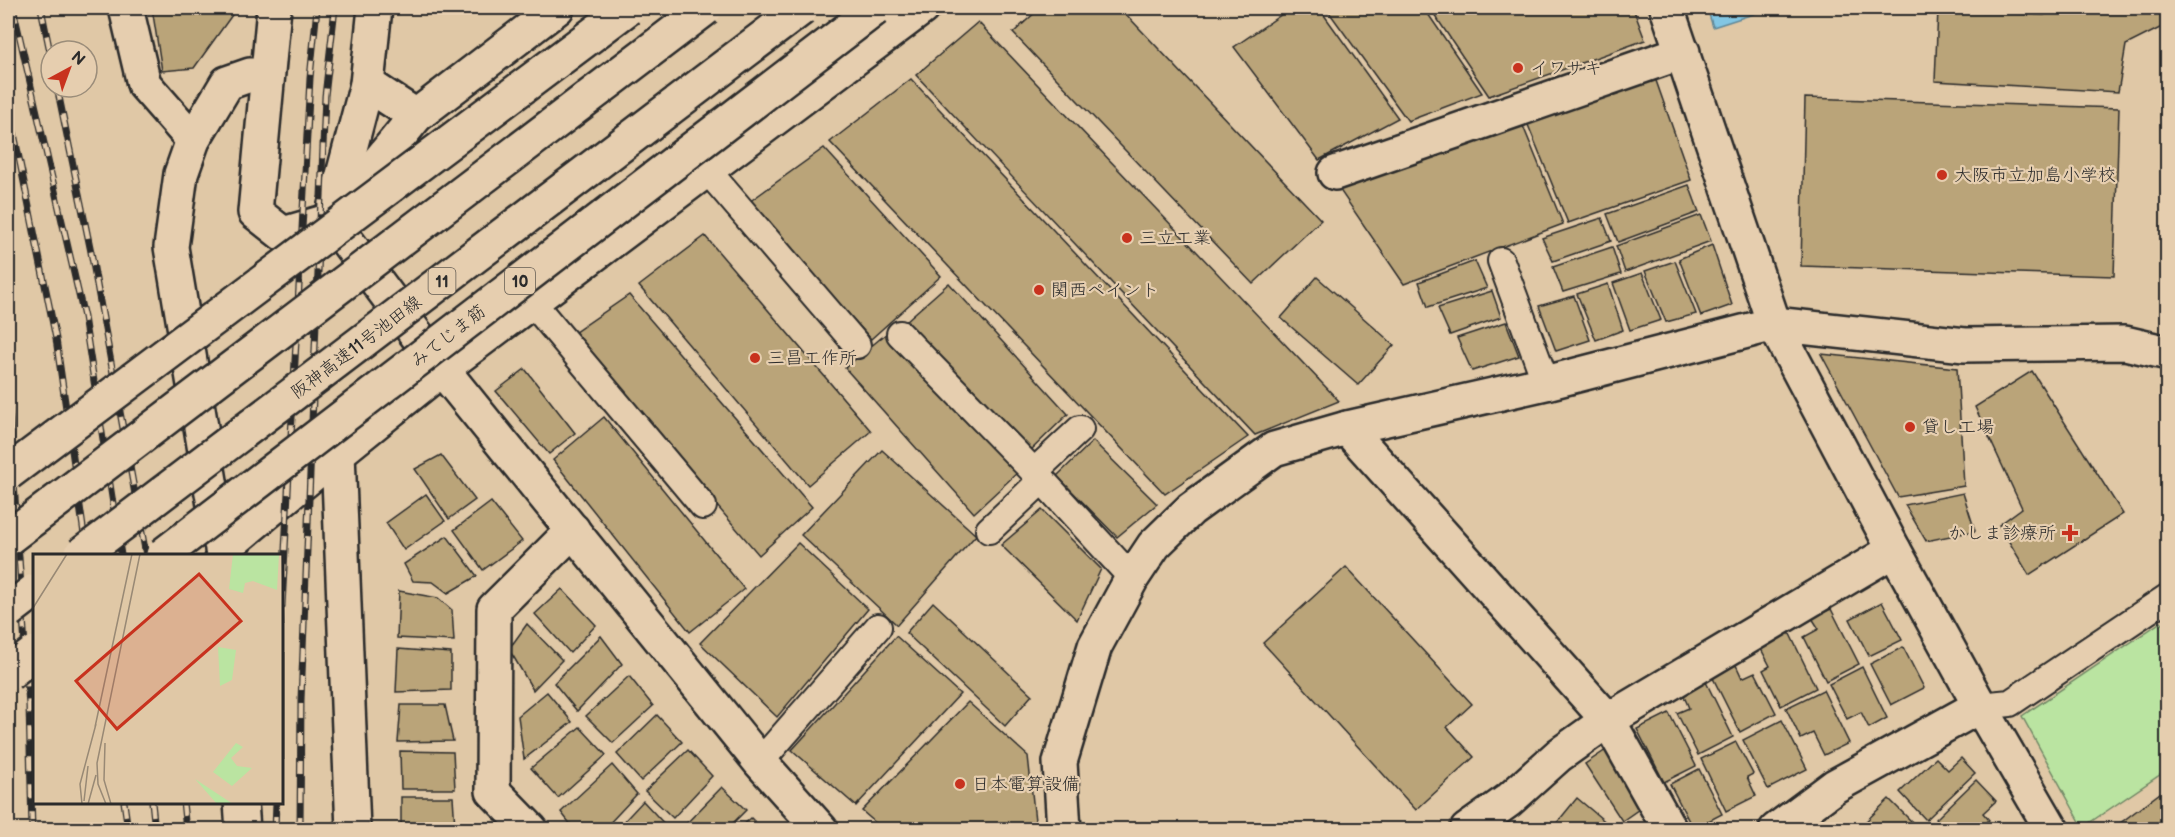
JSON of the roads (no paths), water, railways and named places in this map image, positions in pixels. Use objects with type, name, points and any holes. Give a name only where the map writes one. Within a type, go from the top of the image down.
[{"type":"main road","points":[[126,8],[144,84],[193,140]]},
{"type":"main road","points":[[274,8],[255,212],[283,234],[331,220],[416,116],[557,8]]},
{"type":"main road","points":[[331,220],[367,84],[375,8]]},
{"type":"main road","points":[[8,473],[628,8]]},
{"type":"main road","points":[[8,538],[706,8]]},
{"type":"main road","name":"阪神高速11号池田線","points":[[82,554],[802,8]]},
{"type":"main road","name":"みてじま筋","points":[[164,554],[876,8]]},
{"type":"main road","points":[[222,553],[338,453],[442,369],[922,8]]},
{"type":"main road","points":[[1667,8],[1774,324],[1894,550],[2052,830]]},
{"type":"main road","points":[[1335,173],[1683,52]]},
{"type":"main road","points":[[222,553],[171,247],[181,174],[193,140],[227,83],[250,75],[267,77]]},
{"type":"main road","points":[[367,84],[416,116]]},
{"type":"main road","points":[[331,220],[442,369],[760,762],[821,830]]},
{"type":"main road","points":[[1064,830],[1060,762],[1095,645],[1132,578],[1154,545],[1191,509],[1274,449],[1347,428],[1546,383],[1774,324],[1965,345],[2125,343],[2168,353]]},
{"type":"main road","points":[[1347,428],[1608,720],[1670,830]]},
{"type":"main road","points":[[338,453],[353,830]]},
{"type":"main road","points":[[494,830],[494,609],[573,530]]},
{"type":"main road","points":[[1467,830],[1509,800],[1559,755],[1608,720],[1894,550]]},
{"type":"main road","points":[[8,611],[33,592]]},
{"type":"main road","points":[[8,674],[33,654]]},
{"type":"main road","points":[[1776,830],[1835,786],[1980,706]]},
{"type":"main road","points":[[493,791],[531,830]]},
{"type":"main road","points":[[241,804],[243,830]]},
{"type":"lane","points":[[706,169],[857,345]]},
{"type":"lane","points":[[1500,261],[1546,383]]},
{"type":"lane","points":[[531,301],[703,506]]},
{"type":"lane","points":[[900,334],[1038,476],[1132,578]]},
{"type":"lane","points":[[989,530],[1080,429]]},
{"type":"lane","points":[[1980,706],[2010,703],[2168,597]]},
{"type":"lane","points":[[760,762],[878,627]]},
{"type":"water","points":[[1707,8],[1772,8],[1713,27]]},
{"type":"railway","points":[[13,8],[84,317],[121,554]]},
{"type":"railway","points":[[41,8],[47,39]]},
{"type":"railway","points":[[284,568],[310,78],[317,8]]},
{"type":"railway","points":[[300,830],[301,700],[325,96],[335,8]]},
{"type":"railway","points":[[59,99],[91,252],[146,554]]},
{"type":"railway","points":[[8,104],[56,339],[87,554]]},
{"type":"railway","points":[[8,393],[29,706],[32,830]]},
{"type":"railway","points":[[124,804],[128,830]]},
{"type":"railway","points":[[152,804],[155,830]]},
{"type":"railway","points":[[183,804],[186,830]]},
{"type":"railway","points":[[275,830],[276,804]]},
{"type":"place","name":"イワサキ","points":[[1518,68]]},
{"type":"place","name":"大阪市立加島小学校","points":[[1942,175]]},
{"type":"place","name":"三立工業","points":[[1127,238]]},
{"type":"place","name":"関西ペイント","points":[[1039,290]]},
{"type":"place","name":"三昌工作所","points":[[755,358]]},
{"type":"place","name":"貸し工場","points":[[1910,427]]},
{"type":"place","name":"かしま診療所","points":[[2070,533]]},
{"type":"place","name":"日本電算設備","points":[[960,784]]}]
